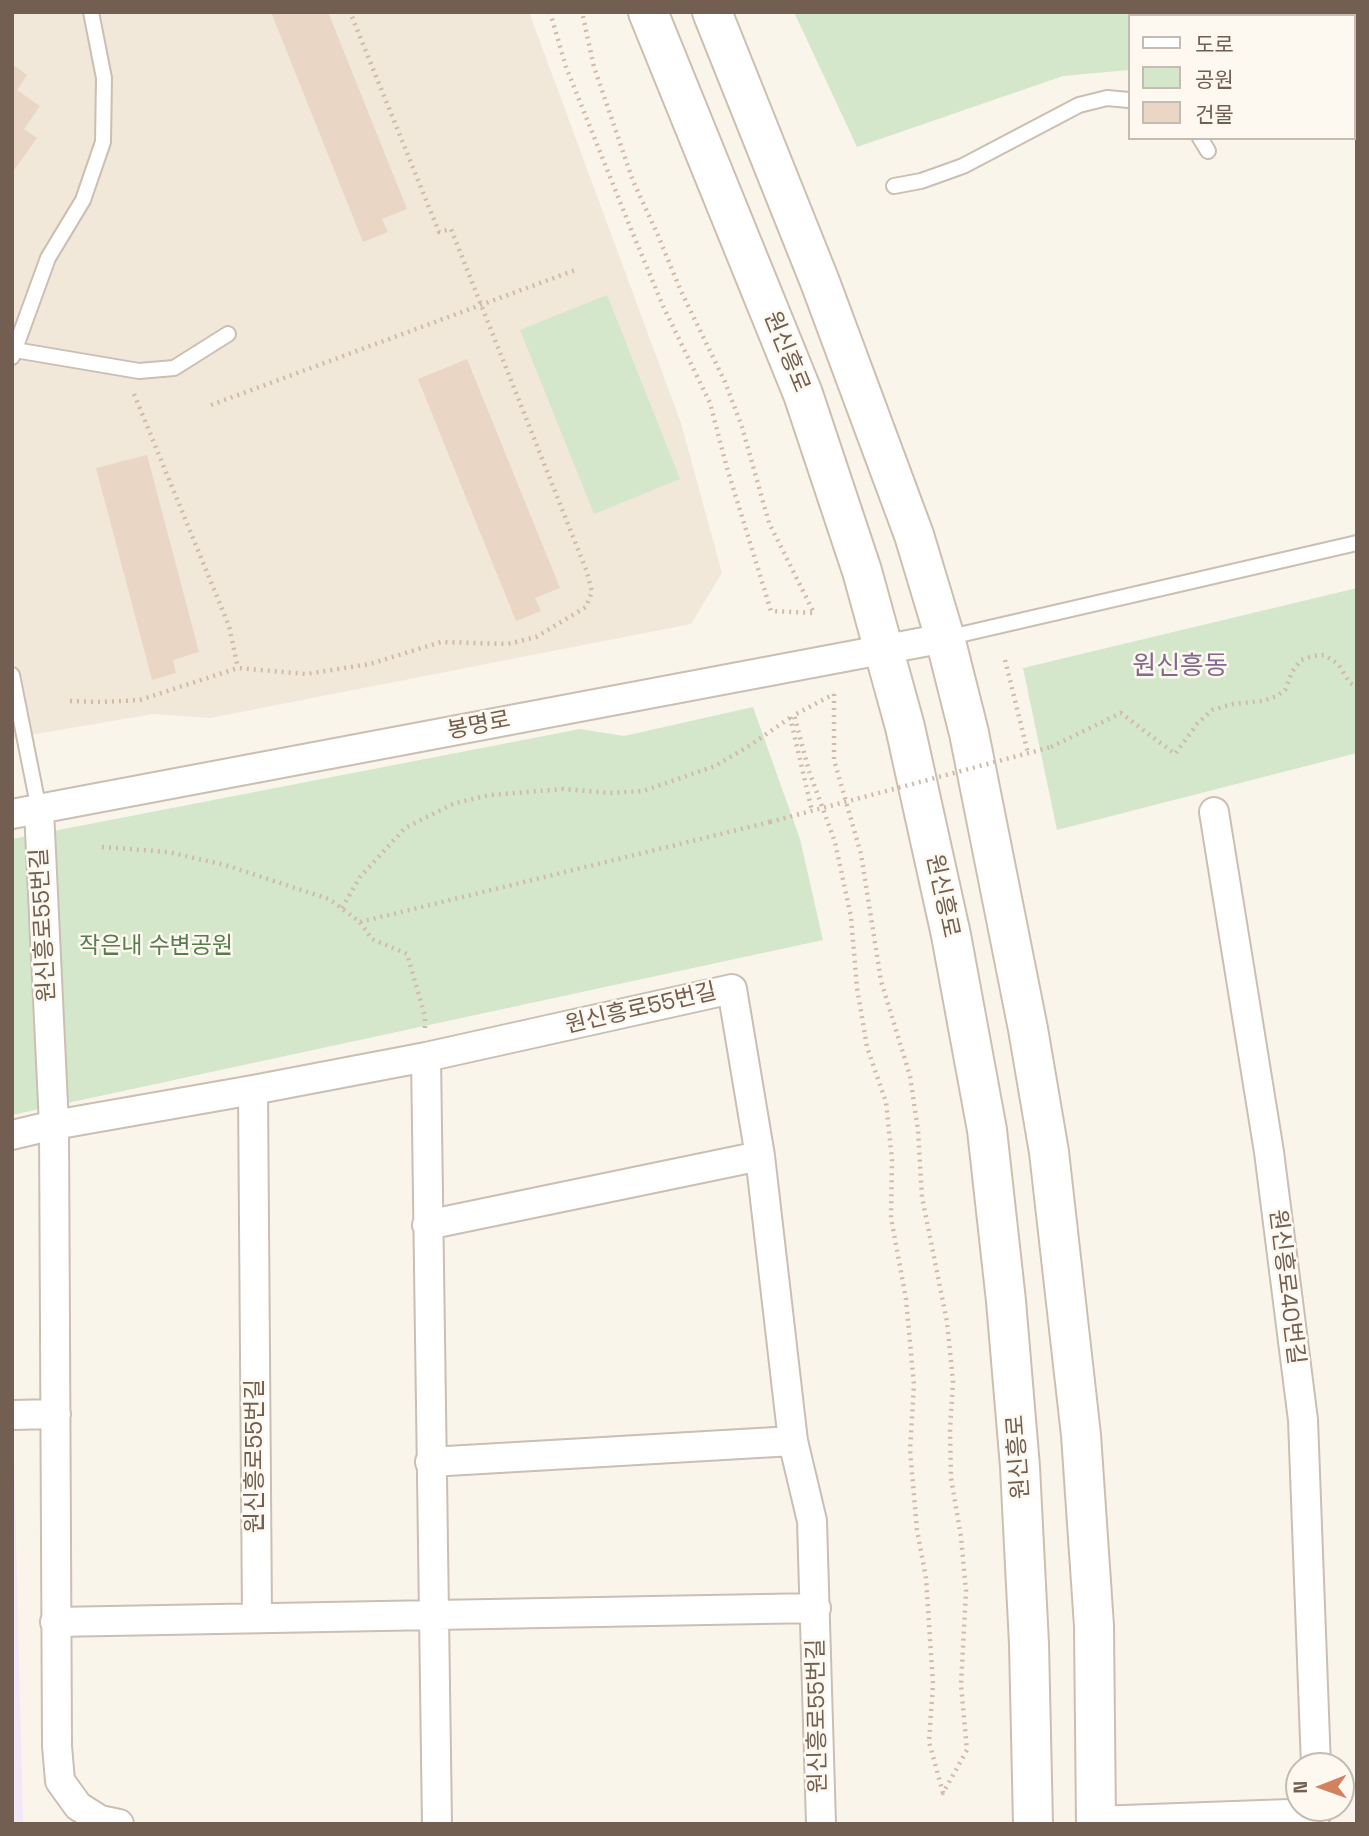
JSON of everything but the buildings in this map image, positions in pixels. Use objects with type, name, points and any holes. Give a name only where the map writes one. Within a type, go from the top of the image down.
[{"type":"street","name":"원신흥로","points":[[648,12],[803,394],[863,571],[905,727],[951,935],[987,1130],[1006,1301],[1020,1467],[1033,1824]]},
{"type":"street","points":[[712,12],[830,307],[914,535],[945,638],[969,733],[1028,1029],[1049,1153],[1081,1435],[1094,1626],[1097,1822],[1285,1816]]},
{"type":"street","name":"봉명로","points":[[26,812],[945,638]]},
{"type":"street","name":"원신흥로55번길","points":[[26,812],[54,1125],[54,1622],[60,1781],[78,1806],[100,1820],[119,1824]]},
{"type":"street","name":"원신흥로40번길","points":[[1214,812],[1269,1152],[1303,1420],[1315,1752]]},
{"type":"street","name":"원신흥로55번길","points":[[12,1135],[426,1057],[732,989],[760,1156],[793,1441],[812,1521],[821,1824]]},
{"type":"street","points":[[426,1057],[437,1824]]},
{"type":"street","name":"원신흥로55번길","points":[[253,1090],[257,1618],[816,1608]]},
{"type":"street","points":[[427,1225],[760,1156]]},
{"type":"street","points":[[12,1415],[55,1414]]},
{"type":"street","points":[[430,1462],[793,1441]]},
{"type":"street","points":[[54,1622],[257,1618]]},
{"type":"lane","points":[[91,12],[104,78],[103,142],[83,200],[48,258],[13,353],[139,371],[174,368],[228,334]]},
{"type":"lane","points":[[894,186],[921,181],[963,166],[1079,105],[1107,98],[1128,100]]},
{"type":"lane","points":[[1201,140],[1208,151]]},
{"type":"lane","points":[[945,638],[1357,543]]},
{"type":"lane","points":[[12,675],[26,812]]},
{"type":"path","points":[[70,701],[140,700],[238,668],[306,674],[370,664],[442,642],[508,644],[536,637],[586,607],[592,592],[587,572],[481,304],[451,229],[439,232],[350,12]]},
{"type":"path","points":[[550,12],[566,67],[632,234],[710,402],[744,528],[771,611],[814,613],[769,523],[742,427],[725,382],[680,289],[633,181],[594,67],[582,12]]},
{"type":"path","points":[[211,405],[578,269]]},
{"type":"path","points":[[133,393],[229,626],[238,668]]},
{"type":"path","points":[[360,922],[770,822],[1051,747],[1121,713],[1175,754],[1197,724],[1212,710],[1233,704],[1263,701],[1276,696],[1285,690],[1292,672],[1301,660],[1313,656],[1324,654],[1338,664],[1350,683],[1357,687]]},
{"type":"path","points":[[1005,660],[1028,753]]},
{"type":"path","points":[[342,908],[360,877],[405,828],[427,815],[455,803],[490,795],[563,789],[610,793],[643,791],[715,766],[792,716],[834,694],[834,760],[861,854],[881,981],[910,1076],[918,1130],[922,1198],[947,1322],[953,1381],[951,1478],[961,1537],[966,1591],[961,1685],[967,1750],[943,1793],[929,1742],[933,1684],[926,1578],[917,1530],[910,1450],[914,1385],[906,1299],[891,1218],[892,1160],[886,1102],[867,1047],[857,988],[851,917],[835,842],[792,716]]},
{"type":"path","points":[[792,716],[812,811]]},
{"type":"path","points":[[102,847],[168,852],[225,865],[329,899],[360,922],[372,939],[407,954],[425,1016],[426,1057]]},
{"type":"shaded area","points":[[12,12],[529,12],[681,423],[722,573],[691,624],[210,718],[153,714],[12,738]]},
{"type":"shaded area","points":[[14,1457],[23,1824],[12,1824]]},
{"type":"green space","points":[[794,12],[1357,12],[1357,66],[1355,14],[1128,14],[1128,70],[1063,76],[857,147]]},
{"type":"green space","points":[[607,295],[680,479],[594,514],[520,330]]},
{"type":"green space","points":[[1357,588],[1357,753],[1057,830],[1023,668]]},
{"type":"green space","name":"작은내 수변공원","points":[[753,707],[800,839],[823,940],[12,1115],[12,839],[580,729],[624,736]]},
{"type":"district","name":"원신흥동","points":[[1180,667]]}]
